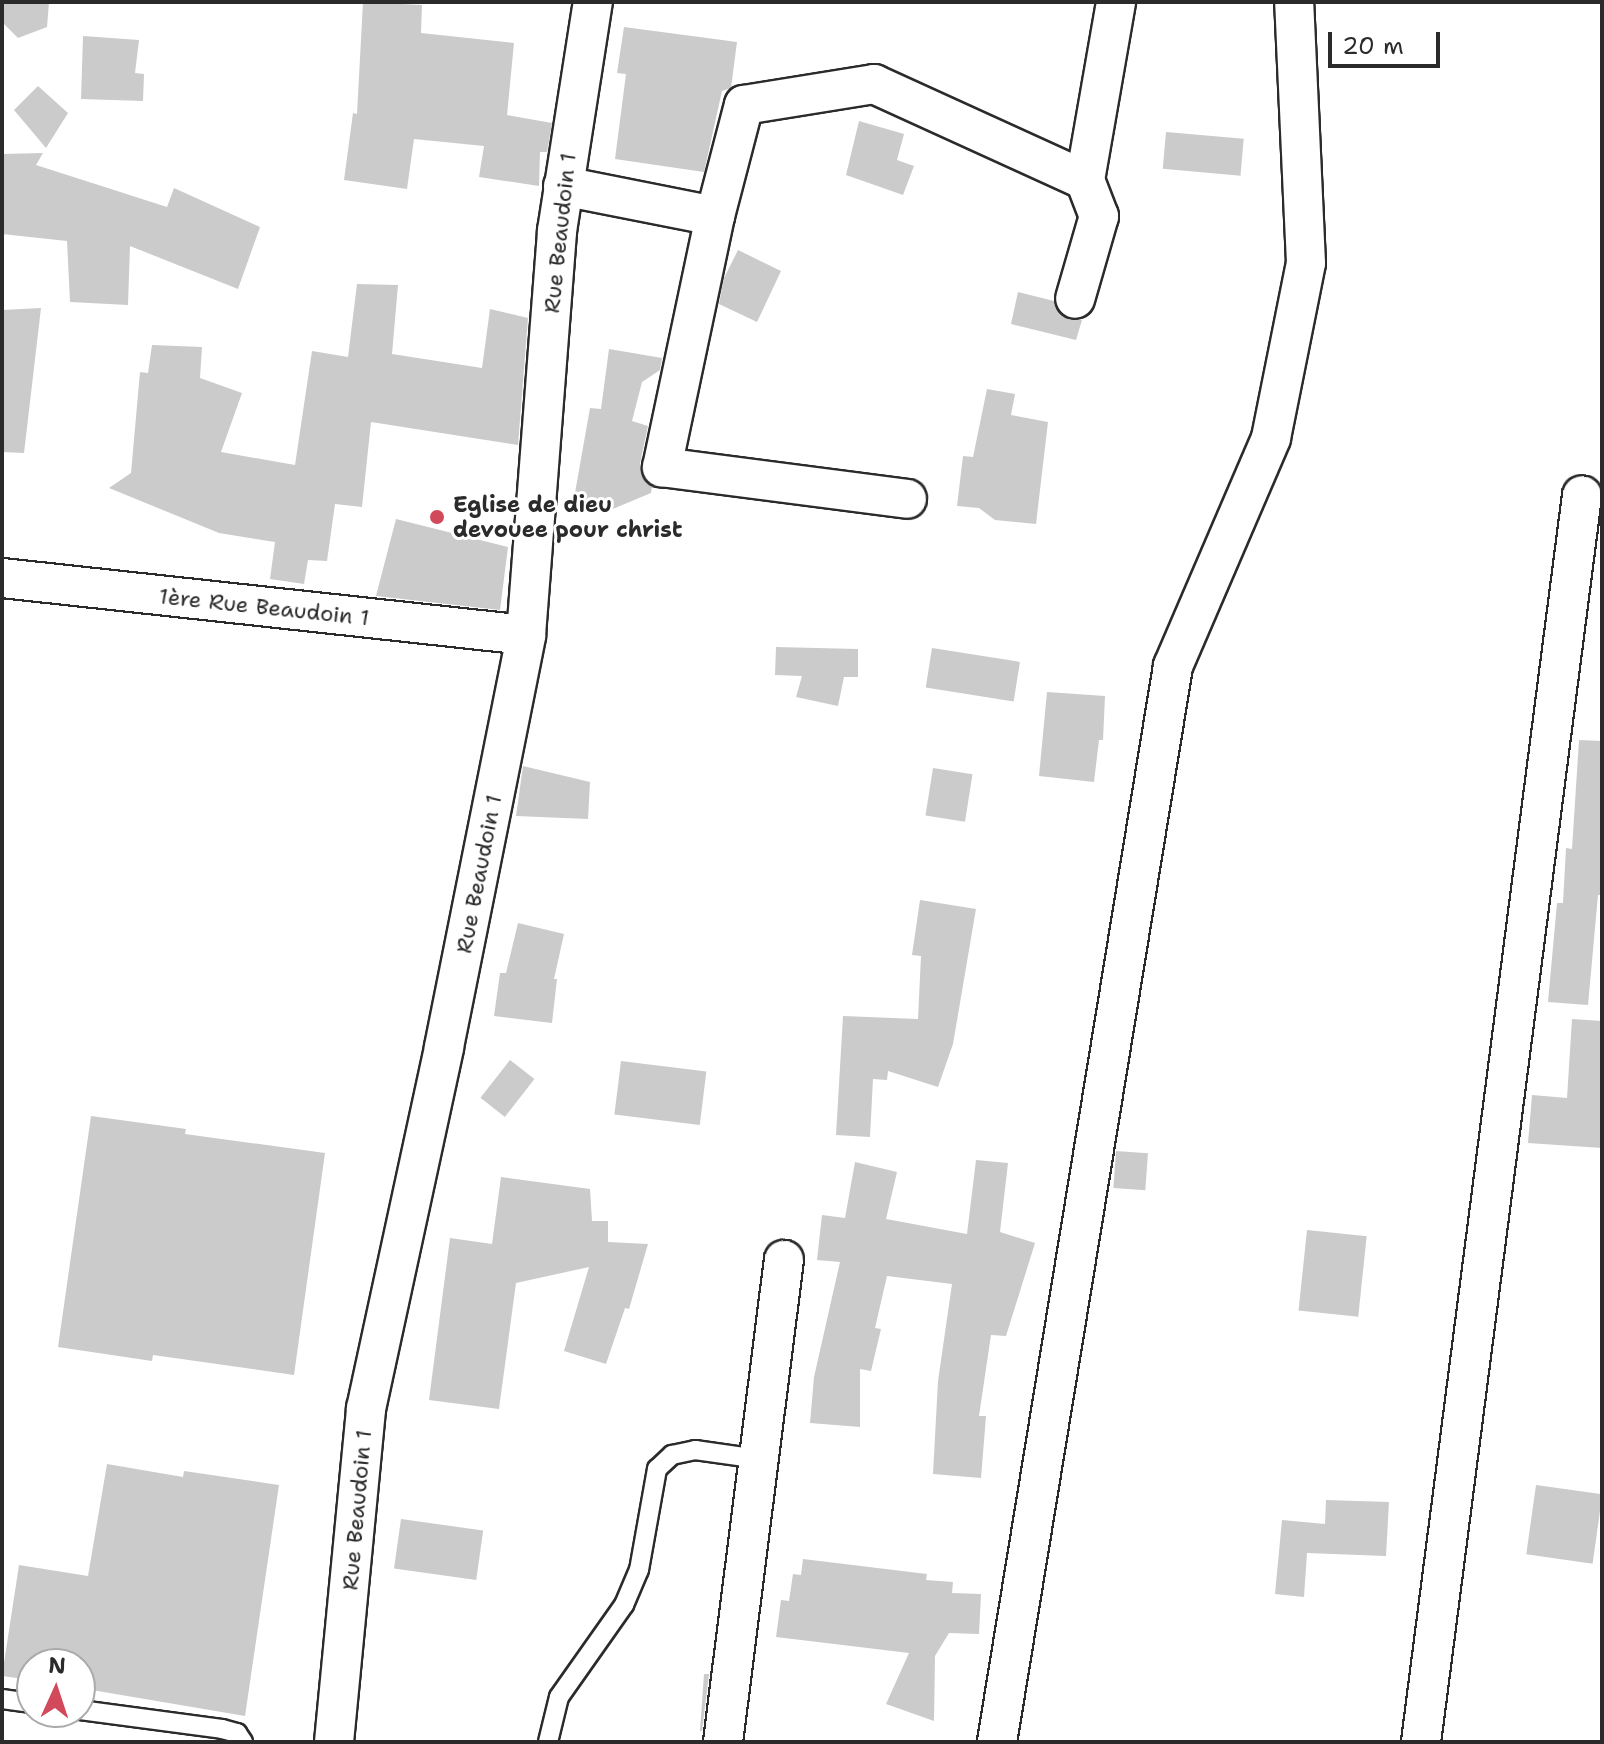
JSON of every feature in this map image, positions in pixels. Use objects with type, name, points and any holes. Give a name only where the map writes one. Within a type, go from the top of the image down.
[{"type":"street","name":"Rue Beaudoin 1","points":[[334,1742],[366,1409],[444,1047],[526,635],[563,186],[593,2]]},
{"type":"street","points":[[1075,299],[1099,216],[1085,180],[1116,2]]},
{"type":"street","points":[[997,1742],[1173,666],[1271,438],[1306,263],[1294,2]]},
{"type":"street","points":[[907,499],[662,467],[715,216],[744,105],[874,84],[1085,180]]},
{"type":"street","points":[[563,186],[715,216]]},
{"type":"street","points":[[1421,1742],[1582,495]]},
{"type":"street","name":"1ère Rue Beaudoin 1","points":[[2,578],[526,635]]},
{"type":"street","points":[[723,1742],[784,1260]]},
{"type":"lane","points":[[548,1742],[559,1697],[624,1605],[634,1581],[657,1469],[672,1455],[695,1450],[759,1459]]},
{"type":"lane","points":[[96,1712],[222,1729],[237,1733],[243,1742]]},
{"type":"building","points":[[2,2],[49,2],[47,27],[18,38],[2,22]]},
{"type":"building","points":[[363,2],[422,5],[421,33],[514,43],[507,115],[552,123],[547,152],[540,152],[539,186],[479,177],[484,146],[414,139],[407,189],[344,180],[353,113],[357,114]]},
{"type":"building","points":[[624,27],[737,42],[731,88],[722,91],[704,172],[615,159],[626,74],[617,73]]},
{"type":"building","points":[[83,36],[139,40],[135,73],[144,74],[143,101],[81,99]]},
{"type":"building","points":[[38,86],[68,113],[46,148],[14,110]]},
{"type":"building","points":[[859,121],[904,134],[897,160],[914,166],[903,195],[846,175]]},
{"type":"building","points":[[1166,132],[1244,139],[1240,176],[1163,169]]},
{"type":"building","points":[[43,153],[36,165],[167,207],[174,188],[260,227],[238,289],[130,246],[128,305],[70,302],[67,241],[2,234],[2,154]]},
{"type":"building","points":[[738,250],[781,271],[757,322],[719,304],[724,278]]},
{"type":"building","points":[[357,284],[398,285],[392,354],[482,368],[490,309],[528,318],[518,445],[371,422],[362,507],[335,504],[327,561],[308,560],[304,584],[270,579],[275,542],[219,533],[109,488],[131,473],[140,372],[148,373],[152,345],[202,347],[200,378],[242,393],[221,452],[295,465],[312,351],[348,357]]},
{"type":"building","points":[[1018,292],[1054,301],[1060,315],[1070,320],[1082,320],[1076,340],[1011,324]]},
{"type":"building","points":[[41,308],[24,453],[2,452],[2,310]]},
{"type":"building","points":[[609,349],[662,358],[660,370],[642,382],[632,421],[648,426],[640,463],[642,475],[652,486],[651,493],[608,511],[573,504],[590,408],[601,409]]},
{"type":"building","points":[[987,389],[1015,394],[1011,415],[1048,422],[1036,524],[995,520],[979,508],[957,506],[963,456],[973,457]]},
{"type":"building","points":[[396,519],[508,547],[500,610],[376,596]]},
{"type":"building","points":[[776,647],[858,649],[858,677],[844,677],[838,706],[796,697],[802,676],[775,675]]},
{"type":"building","points":[[932,648],[1020,662],[1014,701],[926,688]]},
{"type":"building","points":[[1047,692],[1105,696],[1103,740],[1099,740],[1094,782],[1039,776]]},
{"type":"building","points":[[1579,740],[1602,741],[1602,895],[1598,895],[1588,1005],[1548,1002],[1557,903],[1563,903],[1566,848],[1572,849]]},
{"type":"building","points":[[523,766],[590,782],[588,819],[516,816]]},
{"type":"building","points":[[933,768],[973,774],[965,822],[925,815]]},
{"type":"building","points":[[920,900],[976,909],[953,1044],[938,1087],[888,1071],[887,1080],[873,1079],[870,1137],[836,1135],[843,1016],[918,1019],[921,956],[912,955]]},
{"type":"building","points":[[518,923],[564,934],[554,979],[557,979],[552,1023],[494,1016],[500,973],[506,973]]},
{"type":"building","points":[[1572,1019],[1602,1021],[1602,1148],[1528,1143],[1532,1095],[1567,1098]]},
{"type":"building","points":[[510,1060],[534,1079],[505,1117],[480,1098]]},
{"type":"building","points":[[621,1061],[706,1071],[700,1125],[614,1115]]},
{"type":"building","points":[[91,1116],[186,1129],[185,1134],[325,1153],[294,1375],[153,1355],[152,1361],[58,1347]]},
{"type":"building","points":[[1116,1151],[1148,1153],[1145,1190],[1113,1188]]},
{"type":"building","points":[[976,1160],[1008,1163],[1000,1232],[1035,1243],[1006,1336],[991,1335],[979,1416],[986,1416],[981,1478],[933,1474],[938,1381],[952,1284],[887,1276],[875,1328],[881,1329],[871,1371],[860,1369],[860,1427],[810,1423],[814,1377],[840,1262],[817,1260],[822,1215],[845,1218],[855,1162],[897,1172],[886,1219],[967,1234]]},
{"type":"building","points":[[501,1177],[590,1189],[592,1221],[608,1221],[608,1242],[648,1244],[629,1309],[625,1308],[606,1364],[564,1351],[589,1267],[516,1283],[499,1409],[429,1400],[450,1238],[492,1244]]},
{"type":"building","points":[[1307,1230],[1367,1236],[1358,1317],[1299,1311]]},
{"type":"building","points":[[107,1464],[183,1477],[184,1471],[279,1485],[245,1716],[96,1691],[96,1648],[16,1648],[16,1678],[2,1676],[19,1565],[88,1576]]},
{"type":"building","points":[[1536,1485],[1602,1494],[1593,1564],[1526,1554]]},
{"type":"building","points":[[1326,1500],[1389,1502],[1386,1556],[1307,1553],[1304,1597],[1275,1594],[1282,1520],[1325,1524]]},
{"type":"building","points":[[401,1519],[483,1531],[476,1580],[394,1569]]},
{"type":"building","points":[[803,1559],[927,1574],[926,1580],[953,1582],[952,1593],[981,1594],[979,1634],[949,1633],[935,1656],[934,1721],[886,1704],[909,1653],[776,1637],[781,1600],[789,1601],[793,1574],[801,1575]]},
{"type":"building","points":[[704,1674],[709,1674],[700,1731]]},
{"type":"place","name":"Eglise de dieu devouee pour christ","points":[[437,517]]}]
